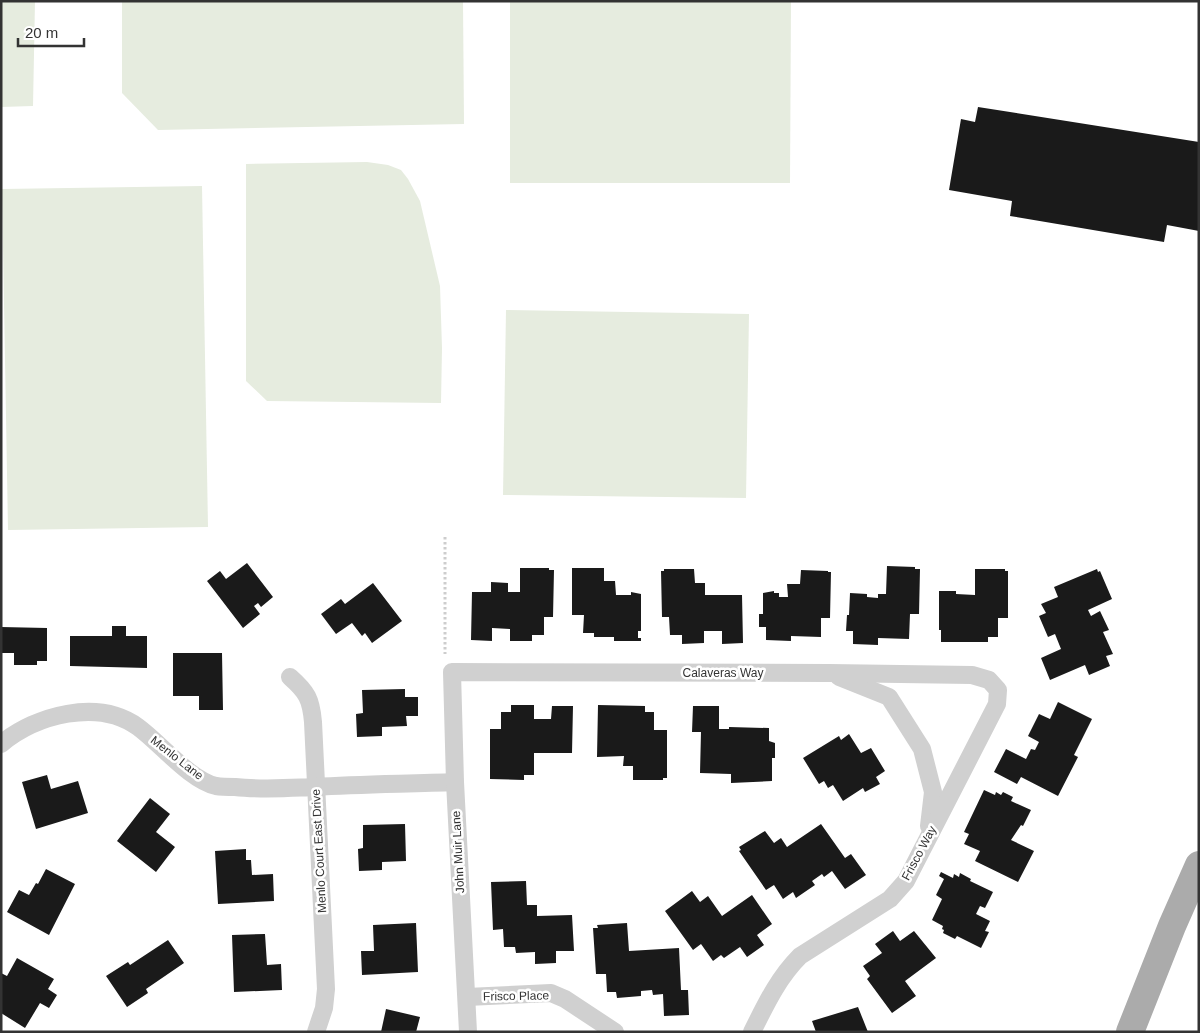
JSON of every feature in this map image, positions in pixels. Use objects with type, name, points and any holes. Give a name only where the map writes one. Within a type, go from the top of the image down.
[{"type":"main road","points":[[1130,1032],[1199,865]]},
{"type":"street","name":"Calaveras Way","points":[[452,672],[972,675],[985,678],[992,684]]},
{"type":"street","name":"John Muir Lane","points":[[452,672],[454,782],[468,1032]]},
{"type":"street","points":[[829,673],[889,697],[922,749],[933,792],[928,838]]},
{"type":"street","name":"Menlo Court East Drive","points":[[290,677],[304,690],[311,704],[326,989],[324,1008],[316,1032]]},
{"type":"street","name":"Frisco Way","points":[[752,1032],[775,986],[788,968],[800,956],[890,899],[906,881],[997,704],[999,694],[992,684]]},
{"type":"street","name":"Menlo Lane","points":[[1,744],[36,722],[72,713],[99,713],[124,718],[138,727],[198,777],[216,786],[260,790],[454,782]]},
{"type":"street","name":"Frisco Place","points":[[467,998],[551,993],[565,999],[615,1032]]},
{"type":"path","points":[[445,537],[445,666],[452,672]]},
{"type":"shaded area","points":[[1,1],[35,1],[33,106],[1,107]]},
{"type":"shaded area","points":[[122,1],[463,1],[464,124],[158,130],[122,93]]},
{"type":"shaded area","points":[[510,1],[791,1],[790,183],[510,183]]},
{"type":"shaded area","points":[[367,162],[388,165],[401,170],[420,201],[440,286],[441,403],[267,401],[246,381],[246,164]]},
{"type":"shaded area","points":[[202,186],[208,527],[8,530],[2,189]]},
{"type":"shaded area","points":[[506,310],[749,314],[746,498],[503,495]]},
{"type":"building","points":[[978,107],[1199,142],[1199,231],[1167,225],[1164,242],[1010,216],[1012,201],[949,190],[961,119],[975,122]]},
{"type":"building","points":[[247,563],[273,597],[261,607],[258,603],[254,606],[260,614],[243,628],[207,581],[220,571],[226,579]]},
{"type":"building","points":[[887,566],[915,567],[915,569],[920,569],[919,614],[910,614],[909,639],[878,638],[878,645],[853,644],[853,631],[846,631],[850,593],[867,594],[867,597],[878,598],[878,594],[886,594]]},
{"type":"building","points":[[520,568],[549,568],[549,570],[554,570],[553,617],[544,617],[544,635],[532,635],[532,641],[510,641],[510,629],[492,628],[492,641],[471,640],[472,592],[491,592],[491,582],[508,583],[508,592],[520,592]]},
{"type":"building","points":[[572,568],[604,568],[604,581],[615,581],[616,595],[631,595],[631,592],[641,594],[641,631],[638,631],[638,638],[641,638],[641,641],[614,641],[614,637],[594,637],[594,633],[583,633],[584,615],[572,615]]},
{"type":"building","points":[[664,569],[694,569],[695,583],[705,583],[705,595],[742,595],[743,643],[722,644],[722,631],[704,631],[704,643],[682,644],[682,635],[670,635],[669,617],[662,617],[661,571],[664,571]]},
{"type":"building","points":[[975,569],[1005,569],[1005,571],[1008,571],[1008,618],[998,618],[998,637],[988,637],[988,642],[941,642],[941,630],[939,630],[939,591],[956,591],[956,594],[975,595]]},
{"type":"building","points":[[1097,569],[1098,572],[1100,571],[1112,599],[1088,610],[1091,616],[1100,611],[1109,630],[1103,632],[1113,654],[1106,656],[1110,666],[1089,675],[1085,665],[1050,680],[1041,658],[1061,649],[1055,634],[1048,637],[1039,616],[1046,613],[1041,604],[1058,597],[1054,587]]},
{"type":"building","points":[[801,570],[831,572],[830,618],[821,618],[821,637],[791,636],[791,641],[766,640],[766,627],[759,627],[759,614],[763,614],[763,593],[774,591],[774,593],[779,593],[779,597],[788,597],[787,584],[800,584]]},
{"type":"building","points":[[373,583],[402,621],[372,643],[365,633],[362,636],[352,623],[336,634],[321,614],[341,599],[345,604]]},
{"type":"building","points":[[112,626],[126,626],[126,636],[147,636],[147,668],[70,666],[70,636],[112,636]]},
{"type":"building","points":[[1,627],[47,628],[47,661],[37,661],[37,665],[14,665],[14,653],[1,653]]},
{"type":"building","points":[[173,653],[222,653],[223,710],[199,710],[199,696],[173,696]]},
{"type":"building","points":[[405,689],[405,697],[418,697],[418,716],[406,716],[407,726],[382,727],[382,736],[357,737],[356,714],[363,713],[362,690]]},
{"type":"building","points":[[1058,702],[1092,719],[1074,755],[1078,757],[1058,796],[1021,777],[1017,784],[994,772],[1006,749],[1026,759],[1031,749],[1035,750],[1039,742],[1028,736],[1039,714],[1050,719]]},
{"type":"building","points":[[511,705],[534,705],[534,719],[551,719],[552,706],[573,706],[572,753],[534,753],[534,775],[524,775],[524,780],[490,779],[490,729],[501,729],[501,712],[511,712]]},
{"type":"building","points":[[598,705],[645,706],[645,712],[654,712],[654,730],[667,730],[667,778],[663,778],[663,780],[633,780],[633,766],[623,766],[624,756],[597,757]]},
{"type":"building","points":[[693,706],[719,706],[719,729],[729,729],[729,727],[769,728],[769,741],[775,743],[775,758],[772,758],[772,781],[731,783],[731,774],[700,773],[701,732],[692,732]]},
{"type":"building","points":[[849,734],[861,753],[871,748],[885,771],[876,777],[880,784],[865,792],[863,788],[843,801],[833,785],[828,788],[824,781],[819,784],[803,758],[839,736],[841,740]]},
{"type":"building","points":[[47,775],[51,789],[78,781],[88,813],[36,829],[22,782]]},
{"type":"building","points":[[984,790],[995,795],[996,792],[1001,795],[1003,792],[1013,797],[1011,801],[1031,810],[1023,826],[1021,825],[1011,840],[1034,851],[1018,882],[975,861],[980,851],[964,844],[969,834],[964,832]]},
{"type":"building","points":[[150,798],[170,814],[156,832],[175,847],[156,872],[117,841]]},
{"type":"building","points":[[405,824],[406,861],[382,862],[382,870],[359,871],[358,849],[363,848],[363,825]]},
{"type":"building","points":[[821,824],[845,858],[851,854],[866,875],[845,889],[832,871],[824,877],[822,874],[812,881],[815,885],[796,898],[793,892],[783,899],[774,885],[766,890],[739,851],[741,850],[739,847],[765,831],[774,843],[781,838],[787,847]]},
{"type":"building","points":[[246,849],[246,860],[251,860],[252,875],[273,874],[274,901],[218,904],[215,851]]},
{"type":"building","points":[[46,869],[75,884],[49,935],[7,912],[19,890],[29,895],[36,883],[38,884]]},
{"type":"building","points":[[941,872],[953,878],[954,874],[959,877],[960,873],[971,879],[970,881],[993,892],[985,908],[980,906],[976,914],[990,921],[985,931],[989,932],[981,948],[957,936],[955,939],[943,933],[943,926],[932,920],[942,899],[936,895],[944,879],[939,876]]},
{"type":"building","points":[[526,881],[527,905],[537,905],[537,916],[572,915],[574,951],[556,951],[556,963],[535,964],[535,952],[516,953],[515,947],[504,947],[503,929],[493,930],[491,882]]},
{"type":"building","points":[[692,891],[700,902],[708,896],[722,916],[752,895],[772,924],[757,935],[764,945],[747,957],[740,947],[724,958],[721,955],[713,961],[701,944],[693,950],[665,911]]},
{"type":"building","points":[[416,923],[418,972],[362,975],[361,951],[374,951],[373,925]]},
{"type":"building","points":[[627,923],[629,951],[679,948],[681,990],[688,990],[689,1015],[664,1016],[663,994],[653,995],[652,990],[641,991],[641,996],[617,998],[616,992],[607,992],[606,974],[596,974],[593,928],[598,928],[597,925]]},
{"type":"building","points":[[893,931],[900,941],[914,931],[936,958],[905,981],[916,996],[892,1013],[867,979],[870,976],[863,966],[882,953],[875,944]]},
{"type":"building","points":[[265,934],[267,965],[281,964],[282,990],[234,992],[232,935]]},
{"type":"building","points":[[168,940],[184,963],[146,989],[148,993],[127,1007],[106,976],[128,962],[130,965]]},
{"type":"building","points":[[17,958],[54,979],[48,989],[57,995],[49,1008],[40,1003],[25,1028],[1,1013],[1,973],[7,976]]},
{"type":"building","points":[[858,1007],[868,1032],[816,1032],[812,1021]]},
{"type":"building","points":[[386,1009],[420,1017],[416,1032],[381,1032]]}]
